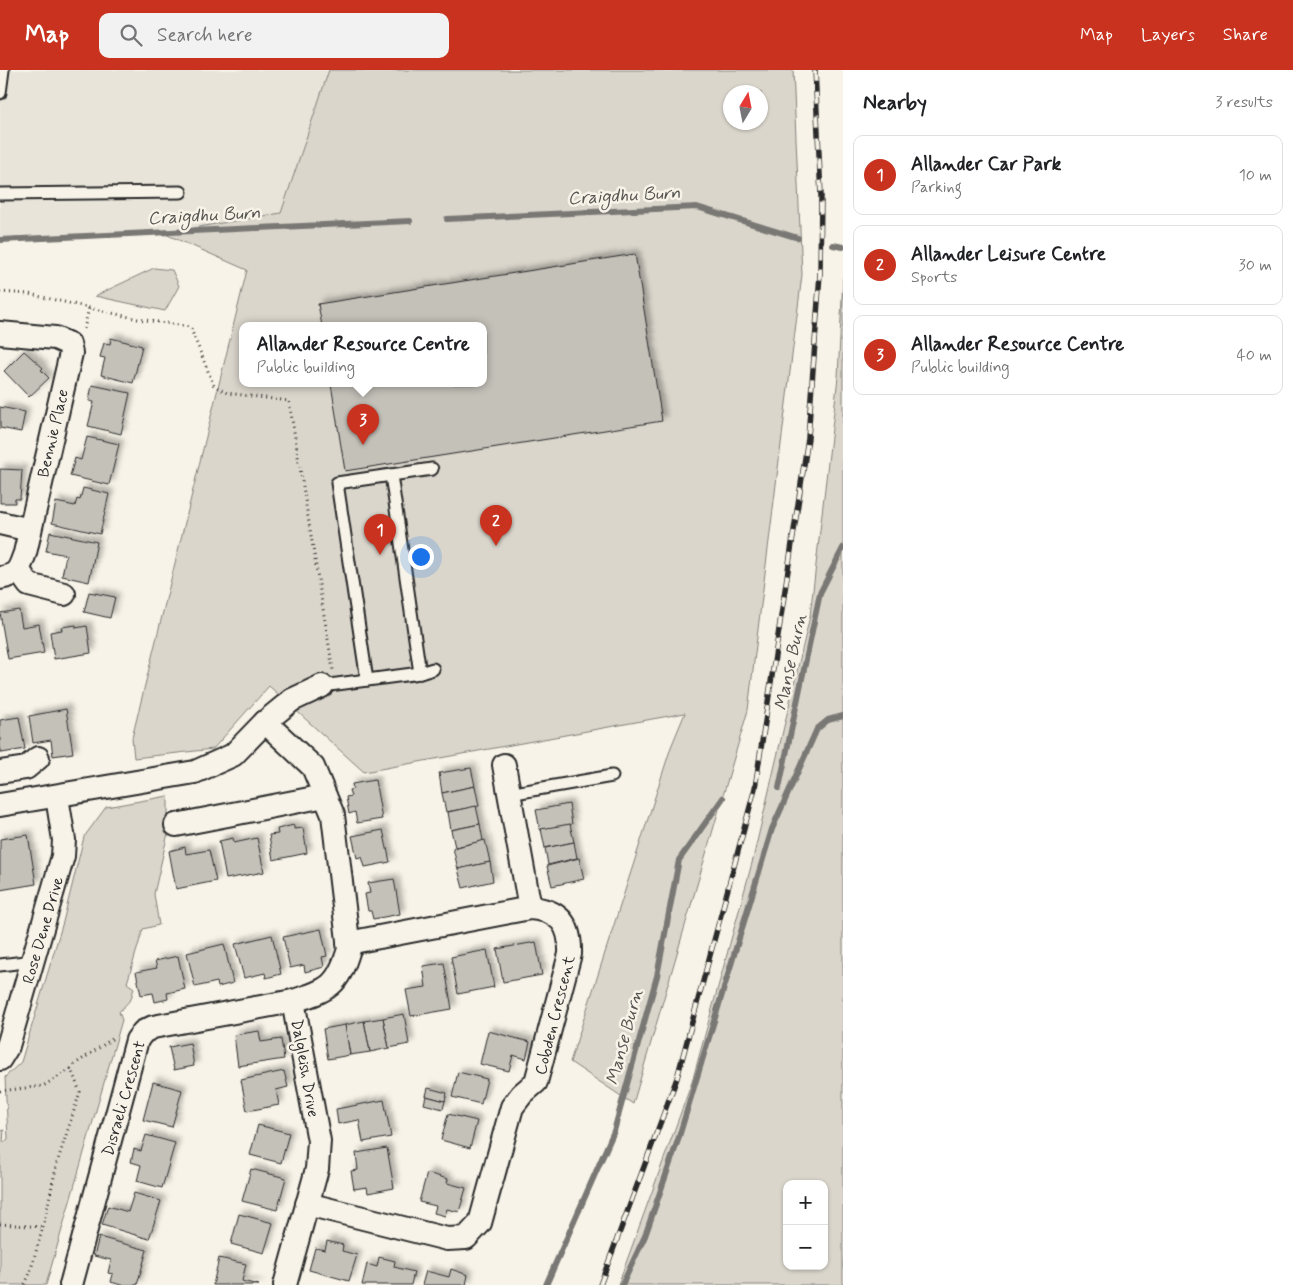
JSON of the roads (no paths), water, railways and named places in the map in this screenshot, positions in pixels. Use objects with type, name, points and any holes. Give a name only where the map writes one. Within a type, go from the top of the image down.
[{"type":"street","name":"Bennie Place","points":[[0,333],[55,338],[69,344],[71,353],[25,553],[9,574]]},
{"type":"street","points":[[0,523],[30,530]]},
{"type":"street","points":[[9,574],[29,585],[64,594]]},
{"type":"street","points":[[0,805],[57,797],[195,772],[233,755],[265,722],[292,700],[329,685]]},
{"type":"street","name":"Dalgleish Drive","points":[[265,722],[313,767],[333,815],[348,943],[343,967],[336,981],[318,993],[293,1001],[319,1141],[317,1169],[285,1285]]},
{"type":"street","points":[[0,772],[32,763],[32,800]]},
{"type":"street","points":[[504,765],[530,908]]},
{"type":"street","points":[[176,826],[325,796]]},
{"type":"street","name":"Rose Dene Drive","points":[[0,1059],[8,1046],[63,856],[64,840],[57,797]]},
{"type":"street","name":"Cobden Crescent","points":[[307,1204],[447,1239],[466,1238],[480,1223],[512,1107],[522,1094],[536,1082],[570,954],[570,939],[565,926],[554,913],[530,908],[348,943]]},
{"type":"street","name":"Disraeli Crescent","points":[[71,1285],[137,1040],[143,1032],[153,1027],[293,1001]]},
{"type":"lane","points":[[0,93],[3,70]]},
{"type":"lane","points":[[0,194],[181,192]]},
{"type":"lane","points":[[367,680],[337,483],[432,469]]},
{"type":"lane","points":[[391,475],[420,673]]},
{"type":"lane","points":[[329,685],[420,673],[433,669]]},
{"type":"lane","points":[[509,794],[612,776]]},
{"type":"lane","points":[[0,965],[33,961]]},
{"type":"waterway","name":"Craigdhu Burn","points":[[447,219],[697,207],[798,238]]},
{"type":"waterway","name":"Craigdhu Burn","points":[[0,240],[410,221]]},
{"type":"waterway","name":"Craigdhu Burn","points":[[833,245],[843,247]]},
{"type":"waterway","name":"Manse Burn","points":[[779,788],[820,593],[843,548]]},
{"type":"waterway","points":[[622,1285],[645,1236],[678,1140],[772,829],[817,729],[828,720],[843,716]]},
{"type":"waterway","name":"Manse Burn","points":[[546,1285],[614,1131],[657,976],[679,860],[723,798]]},
{"type":"railway","points":[[600,1285],[677,1078],[755,788],[808,438],[820,274],[821,196],[815,70]]},
{"type":"place","name":"Allander Resource Centre","points":[[363,445]]},
{"type":"place","name":"Allander Leisure Centre","points":[[496,546]]},
{"type":"place","name":"Allander Car Park","points":[[380,555]]}]
